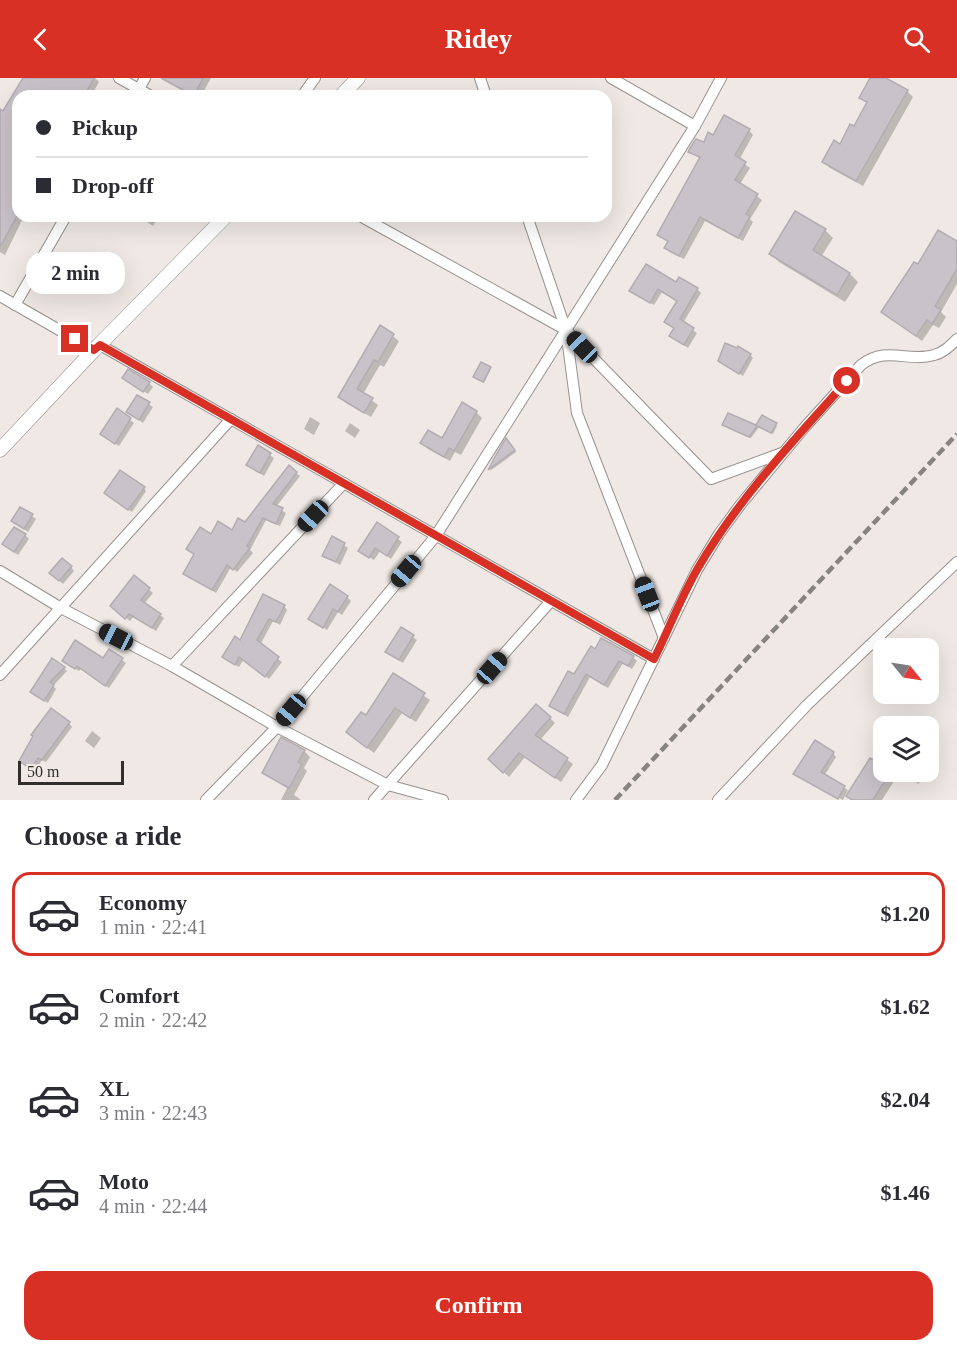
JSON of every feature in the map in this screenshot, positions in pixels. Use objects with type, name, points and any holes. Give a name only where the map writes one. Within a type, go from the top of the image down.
[{"type":"street","points":[[119,78],[133,90]]},
{"type":"street","points":[[347,90],[358,78]]},
{"type":"street","points":[[611,78],[695,126]]},
{"type":"street","points":[[207,800],[277,727],[435,537],[695,126],[721,78]]},
{"type":"street","points":[[15,305],[63,222]]},
{"type":"street","points":[[0,450],[220,222]]},
{"type":"street","points":[[371,222],[566,330],[711,479],[785,452]]},
{"type":"street","points":[[529,222],[566,330],[577,413],[664,638]]},
{"type":"street","points":[[0,296],[231,419],[435,537],[654,659]]},
{"type":"street","points":[[576,800],[602,765],[697,570],[741,504],[861,365],[871,358],[883,355],[933,356],[946,349],[957,339]]},
{"type":"street","points":[[0,675],[231,419]]},
{"type":"street","points":[[172,666],[344,483]]},
{"type":"street","points":[[718,800],[807,705],[957,562]]},
{"type":"street","points":[[0,571],[61,608],[172,666],[277,727],[388,785],[443,800]]},
{"type":"street","points":[[374,800],[551,602]]},
{"type":"building","points":[[23,78],[94,78],[87,90],[16,90]]},
{"type":"building","points":[[161,78],[203,78],[197,90],[183,90]]},
{"type":"building","points":[[870,78],[886,78],[908,90],[856,181],[822,162],[834,140],[840,144],[850,124],[854,126],[867,102],[859,98]]},
{"type":"building","points":[[12,96],[14,222],[0,247],[0,109],[3,111]]},
{"type":"building","points":[[724,115],[750,129],[735,155],[746,162],[735,180],[758,194],[746,214],[750,216],[738,238],[700,217],[679,256],[664,248],[668,241],[657,235],[700,157],[688,152],[690,148],[696,139],[704,142],[708,132],[713,135]]},
{"type":"building","points":[[795,211],[826,229],[813,250],[850,273],[837,295],[769,254]]},
{"type":"building","points":[[938,230],[957,241],[957,269],[935,306],[941,310],[932,324],[927,320],[916,336],[881,312],[914,262],[918,264]]},
{"type":"building","points":[[646,264],[676,282],[679,277],[698,288],[680,319],[694,328],[684,345],[669,336],[674,328],[664,322],[677,301],[658,289],[650,303],[629,291]]},
{"type":"building","points":[[380,325],[394,334],[378,362],[374,360],[357,389],[373,398],[364,413],[338,397]]},
{"type":"building","points":[[725,343],[737,348],[738,346],[751,354],[739,374],[718,361]]},
{"type":"building","points":[[481,362],[491,367],[483,382],[473,377]]},
{"type":"building","points":[[128,369],[150,382],[143,392],[122,378]]},
{"type":"building","points":[[137,395],[150,402],[139,420],[126,412]]},
{"type":"building","points":[[462,402],[477,411],[454,451],[449,448],[444,457],[420,443],[428,430],[442,438]]},
{"type":"building","points":[[117,408],[131,418],[115,444],[100,434]]},
{"type":"building","points":[[728,413],[756,425],[762,415],[777,423],[771,433],[757,426],[749,437],[722,425]]},
{"type":"building","points":[[506,438],[515,450],[488,470],[497,453]]},
{"type":"building","points":[[258,445],[271,453],[260,473],[246,465]]},
{"type":"building","points":[[289,465],[297,472],[273,504],[283,508],[276,524],[263,518],[247,546],[250,548],[233,570],[227,565],[212,590],[183,574],[194,554],[186,549],[200,527],[211,534],[218,521],[232,530],[238,518],[245,522]]},
{"type":"building","points":[[120,470],[145,487],[128,510],[104,493]]},
{"type":"building","points":[[20,507],[33,514],[24,529],[11,521]]},
{"type":"building","points":[[377,522],[399,537],[387,556],[375,548],[369,558],[358,551]]},
{"type":"building","points":[[14,527],[26,534],[14,552],[2,544]]},
{"type":"building","points":[[332,536],[345,543],[336,562],[322,556]]},
{"type":"building","points":[[62,558],[72,566],[59,581],[49,573]]},
{"type":"building","points":[[134,575],[150,588],[141,600],[161,614],[152,628],[129,614],[125,619],[110,606]]},
{"type":"building","points":[[330,584],[348,596],[338,612],[333,609],[323,628],[308,619]]},
{"type":"building","points":[[263,594],[285,605],[276,622],[269,619],[257,640],[279,657],[265,677],[239,657],[235,665],[222,657],[235,636],[240,640]]},
{"type":"building","points":[[401,627],[414,635],[399,660],[385,652]]},
{"type":"building","points":[[601,638],[634,656],[628,666],[619,661],[604,685],[586,674],[564,714],[549,706],[568,671],[574,674],[591,646],[595,649]]},
{"type":"building","points":[[75,640],[103,658],[109,649],[123,658],[105,686],[77,666],[75,669],[62,661]]},
{"type":"building","points":[[52,658],[65,667],[50,682],[54,685],[44,701],[30,692]]},
{"type":"building","points":[[393,673],[425,693],[410,718],[395,708],[367,748],[346,732],[361,712],[366,715]]},
{"type":"building","points":[[536,704],[551,717],[535,735],[568,758],[555,778],[519,753],[503,773],[488,759]]},
{"type":"building","points":[[51,708],[70,722],[42,760],[38,758],[31,769],[19,761],[33,736],[31,735]]},
{"type":"building","points":[[281,737],[305,750],[298,762],[302,764],[289,788],[262,773]]},
{"type":"building","points":[[815,740],[834,752],[821,772],[845,786],[838,799],[793,774]]},
{"type":"building","points":[[870,758],[873,760],[873,782],[884,782],[873,800],[852,800],[846,796]]},
{"type":"railway","points":[[615,800],[957,434]]},
{"type":"route","points":[[75,339],[94,350],[100,345],[435,537],[654,659],[697,570],[719,534],[741,504],[847,381]]}]
